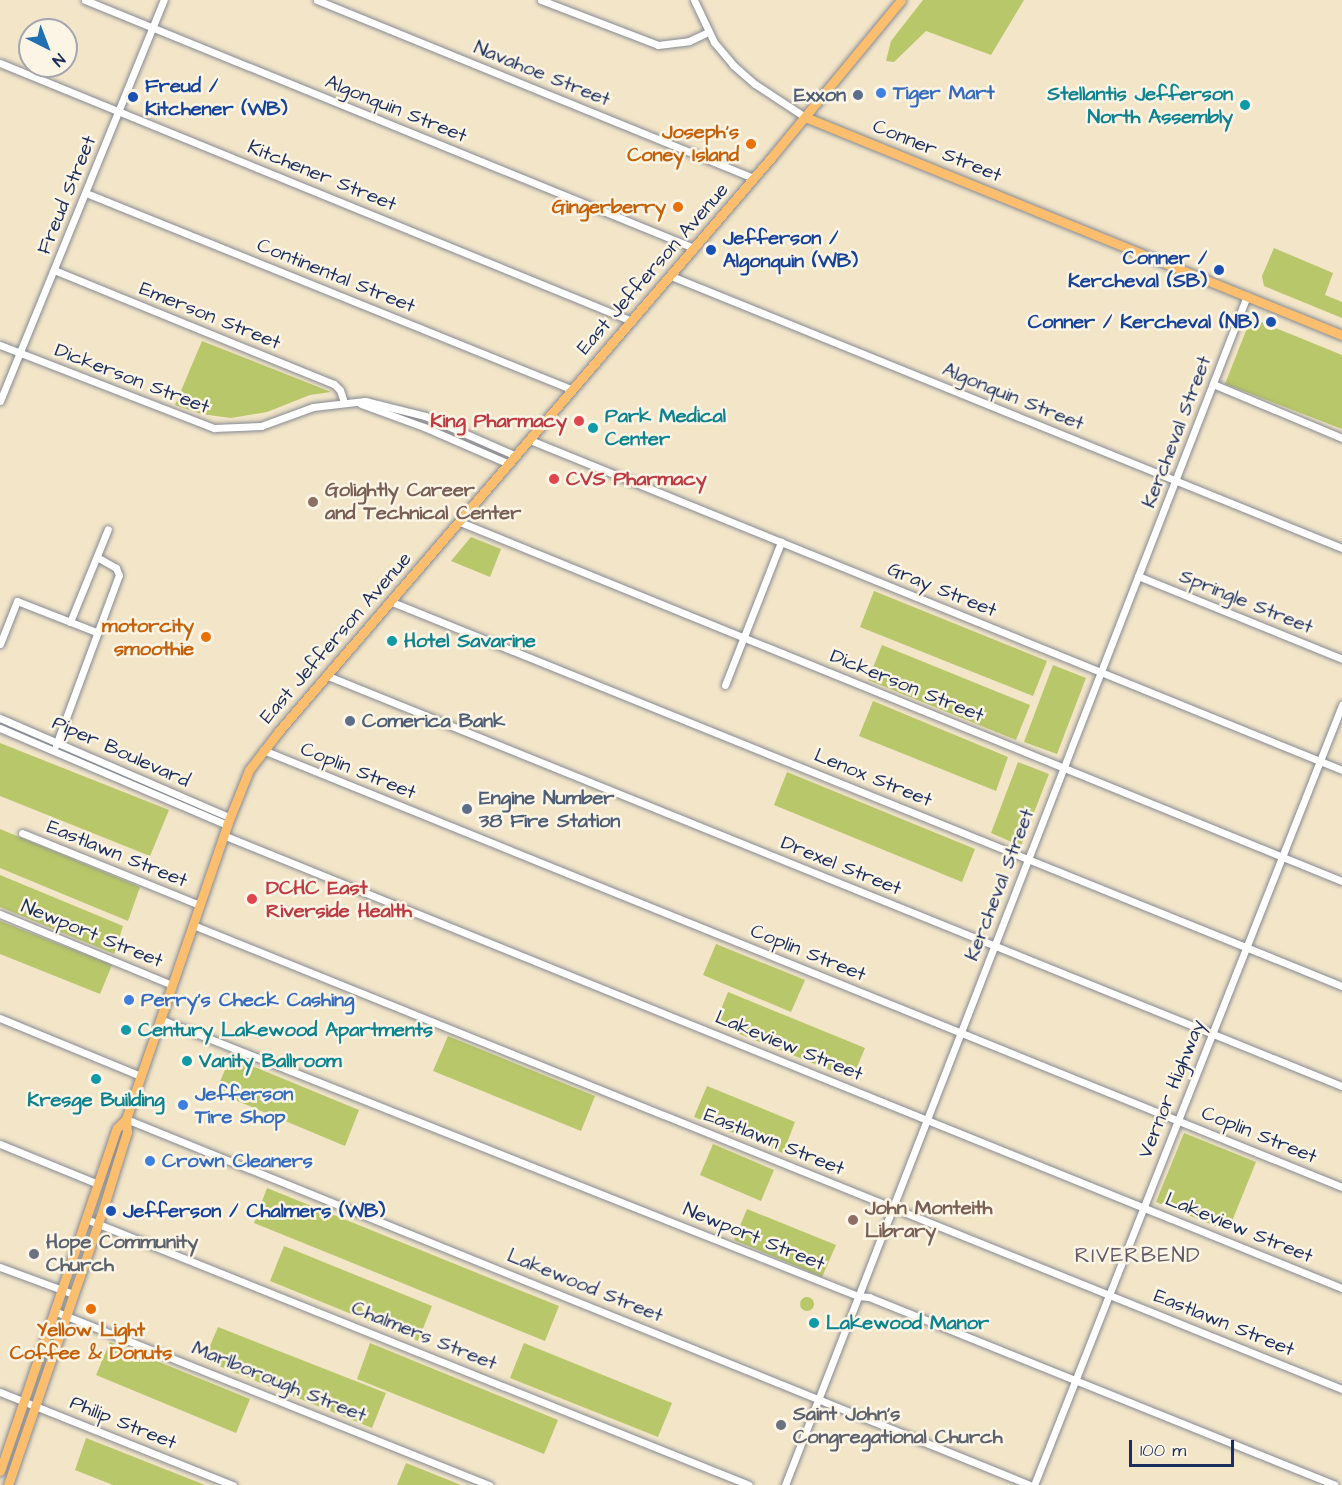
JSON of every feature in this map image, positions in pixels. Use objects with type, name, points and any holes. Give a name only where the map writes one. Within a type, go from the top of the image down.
[{"type":"main road","name":"East Jefferson Avenue","points":[[0,1471],[117,1128],[126,1119],[242,782],[263,750],[694,249],[901,0]]},
{"type":"main road","name":"Conner Street","points":[[806,117],[1342,335]]},
{"type":"main road","name":"East Jefferson Avenue","points":[[8,1485],[128,1132],[126,1119]]},
{"type":"street","name":"Algonquin Street","points":[[85,0],[694,249]]},
{"type":"street","name":"Freud Street","points":[[0,401],[164,0]]},
{"type":"street","name":"Navahoe Street","points":[[317,0],[754,178]]},
{"type":"street","points":[[542,0],[657,45],[681,43],[708,32]]},
{"type":"street","name":"Conner Street","points":[[694,0],[708,32],[743,74],[806,117]]},
{"type":"street","name":"Kitchener Street","points":[[0,63],[632,321]]},
{"type":"street","name":"Continental Street","points":[[86,193],[573,390]]},
{"type":"street","name":"Emerson Street","points":[[54,270],[334,384],[340,390],[344,402]]},
{"type":"street","name":"Algonquin Street","points":[[670,276],[1342,548]]},
{"type":"street","name":"Kercheval Street","points":[[785,1485],[1247,296]]},
{"type":"street","name":"Dickerson Street","points":[[0,345],[213,428],[261,426],[314,407],[344,402],[374,402],[425,416],[516,456]]},
{"type":"street","points":[[1213,384],[1342,438]]},
{"type":"street","name":"Dickerson Street","points":[[359,403],[424,427],[509,464]]},
{"type":"street","name":"Gray Street","points":[[530,440],[1342,770]]},
{"type":"street","name":"Dickerson Street","points":[[460,522],[1342,881]]},
{"type":"street","points":[[70,622],[108,529]]},
{"type":"street","points":[[725,685],[781,542]]},
{"type":"street","points":[[54,751],[86,669],[96,632],[119,575],[116,568],[97,557]]},
{"type":"street","name":"Springle Street","points":[[1138,576],[1342,659]]},
{"type":"street","points":[[0,644],[18,601],[96,632]]},
{"type":"street","name":"Lenox Street","points":[[392,602],[1342,986]]},
{"type":"street","name":"Drexel Street","points":[[328,676],[1342,1086]]},
{"type":"street","name":"Vernor Highway","points":[[1032,1485],[1342,705]]},
{"type":"street","name":"Piper Boulevard","points":[[0,718],[228,821]]},
{"type":"street","name":"Piper Boulevard","points":[[0,728],[228,821]]},
{"type":"street","name":"Coplin Street","points":[[263,750],[1342,1186]]},
{"type":"street","name":"Eastlawn Street","points":[[22,833],[199,905]]},
{"type":"street","name":"Lakeview Street","points":[[223,836],[1342,1288]]},
{"type":"street","name":"Newport Street","points":[[0,914],[172,985]]},
{"type":"street","name":"Eastlawn Street","points":[[193,925],[1342,1389]]},
{"type":"street","points":[[0,1018],[141,1076]]},
{"type":"street","name":"Newport Street","points":[[160,1019],[858,1296],[869,1297],[1335,1485]]},
{"type":"street","name":"Lakewood Street","points":[[126,1119],[1032,1485]]},
{"type":"street","points":[[0,1144],[98,1184]]},
{"type":"street","name":"Chalmers Street","points":[[87,1219],[749,1485]]},
{"type":"street","points":[[0,1267],[72,1294]]},
{"type":"street","name":"Marlborough Street","points":[[54,1311],[490,1485]]},
{"type":"street","name":"Philip Street","points":[[0,1392],[233,1485]]},
{"type":"green space","points":[[923,0],[1024,0],[991,55],[926,31],[894,62],[886,61],[891,41]]},
{"type":"green space","points":[[1274,248],[1333,273],[1325,295],[1342,302],[1342,318],[1264,286],[1262,276]]},
{"type":"green space","points":[[1251,318],[1342,355],[1342,429],[1225,384]]},
{"type":"green space","points":[[202,341],[331,392],[310,395],[267,412],[231,418],[201,414],[175,405]]},
{"type":"green space","points":[[471,537],[501,549],[490,577],[451,561]]},
{"type":"green space","points":[[874,591],[1047,661],[1033,696],[860,627]]},
{"type":"green space","points":[[882,645],[1030,705],[1016,740],[868,680]]},
{"type":"green space","points":[[1053,665],[1086,678],[1057,754],[1024,742]]},
{"type":"green space","points":[[873,701],[1008,757],[996,791],[859,736]]},
{"type":"green space","points":[[0,743],[169,810],[150,856],[0,796]]},
{"type":"green space","points":[[1018,762],[1049,774],[1021,846],[991,833]]},
{"type":"green space","points":[[787,772],[975,849],[962,882],[774,805]]},
{"type":"green space","points":[[0,829],[140,887],[128,921],[0,868]]},
{"type":"green space","points":[[0,875],[123,926],[114,954],[0,907]]},
{"type":"green space","points":[[0,921],[112,965],[100,994],[0,954]]},
{"type":"green space","points":[[716,944],[805,980],[791,1012],[703,975]]},
{"type":"green space","points":[[728,992],[865,1048],[852,1079],[715,1024]]},
{"type":"green space","points":[[448,1036],[595,1096],[581,1131],[433,1071]]},
{"type":"green space","points":[[230,1057],[359,1110],[345,1146],[216,1092]]},
{"type":"green space","points":[[707,1086],[795,1122],[783,1153],[694,1117]]},
{"type":"green space","points":[[1184,1133],[1256,1162],[1228,1231],[1156,1202]]},
{"type":"green space","points":[[713,1144],[774,1170],[761,1201],[700,1175]]},
{"type":"green space","points":[[267,1188],[559,1306],[545,1341],[254,1223]]},
{"type":"green space","points":[[747,1209],[836,1245],[822,1277],[734,1240]]},
{"type":"green space","points":[[284,1246],[432,1306],[418,1341],[270,1281]]},
{"type":"green space","points":[[804,1297],[810,1297],[814,1304],[810,1311],[804,1311],[800,1307],[800,1301]]},
{"type":"green space","points":[[218,1327],[386,1393],[372,1428],[204,1360]]},
{"type":"green space","points":[[110,1342],[250,1399],[236,1433],[96,1375]]},
{"type":"green space","points":[[370,1343],[558,1420],[544,1454],[357,1379]]},
{"type":"green space","points":[[524,1343],[672,1403],[658,1437],[510,1378]]},
{"type":"green space","points":[[86,1438],[205,1485],[113,1485],[75,1470]]},
{"type":"green space","points":[[406,1463],[461,1485],[397,1485]]},
{"type":"place","name":"Tiger Mart","points":[[881,93]]},
{"type":"place","name":"Exxon","points":[[858,95]]},
{"type":"place","name":"Freud / Kitchener (WB)","points":[[133,97]]},
{"type":"place","name":"Stellantis Jefferson North Assembly","points":[[1245,105]]},
{"type":"place","name":"Joseph's Coney Island","points":[[751,144]]},
{"type":"place","name":"Gingerberry","points":[[678,207]]},
{"type":"place","name":"Jefferson / Algonquin (WB)","points":[[711,250]]},
{"type":"place","name":"Conner / Kercheval (SB)","points":[[1219,270]]},
{"type":"place","name":"Conner / Kercheval (NB)","points":[[1271,322]]},
{"type":"place","name":"King Pharmacy","points":[[579,421]]},
{"type":"place","name":"Park Medical Center","points":[[593,428]]},
{"type":"place","name":"CVS Pharmacy","points":[[554,479]]},
{"type":"place","name":"Golightly Career and Technical Center","points":[[313,502]]},
{"type":"place","name":"motorcity smoothie","points":[[206,637]]},
{"type":"place","name":"Hotel Savarine","points":[[392,641]]},
{"type":"place","name":"Comerica Bank","points":[[350,721]]},
{"type":"place","name":"Engine Number 38 Fire Station","points":[[467,809]]},
{"type":"place","name":"DCHC East Riverside Health","points":[[252,899]]},
{"type":"place","name":"Perry's Check Cashing","points":[[129,1000]]},
{"type":"place","name":"Century Lakewood Apartments","points":[[126,1030]]},
{"type":"place","name":"Vanity Ballroom","points":[[187,1061]]},
{"type":"place","name":"Kresge Building","points":[[96,1079]]},
{"type":"place","name":"Jefferson Tire Shop","points":[[183,1105]]},
{"type":"place","name":"Crown Cleaners","points":[[150,1161]]},
{"type":"place","name":"Jefferson / Chalmers (WB)","points":[[111,1211]]},
{"type":"place","name":"John Monteith Library","points":[[853,1220]]},
{"type":"place","name":"Hope Community Church","points":[[34,1254]]},
{"type":"place","name":"Yellow Light Coffee & Donuts","points":[[91,1309]]},
{"type":"place","name":"Lakewood Manor","points":[[814,1323]]},
{"type":"place","name":"Saint John's Congregational Church","points":[[781,1425]]},
{"type":"district","name":"RIVERBEND","points":[[1138,1256]]}]
